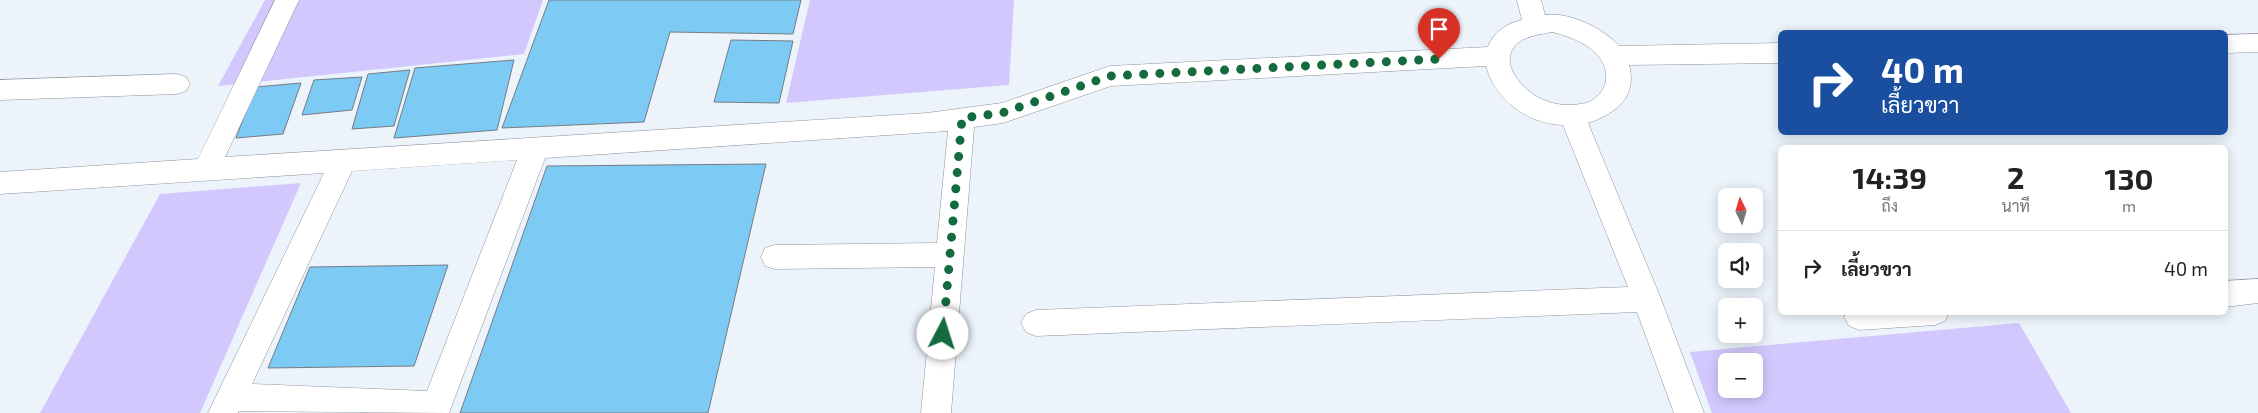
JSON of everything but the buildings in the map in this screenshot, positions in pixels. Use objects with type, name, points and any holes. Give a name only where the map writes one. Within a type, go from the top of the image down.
[{"type":"street","points":[[206,170],[287,0]]},
{"type":"street","points":[[1529,0],[1535,24]]},
{"type":"street","points":[[1552,23],[1570,27],[1587,34],[1602,44],[1613,56],[1619,70],[1620,83],[1614,96],[1604,106],[1590,113],[1572,116],[1552,114],[1533,108],[1504,85],[1498,70],[1497,56],[1501,45],[1509,35],[1520,28],[1535,24],[1552,23]]},
{"type":"street","points":[[2228,44],[2258,43]]},
{"type":"street","points":[[1613,56],[1778,53]]},
{"type":"street","points":[[0,183],[927,123],[1002,113],[1110,76],[1497,56]]},
{"type":"street","points":[[0,90],[177,84]]},
{"type":"street","points":[[1572,116],[1647,299],[1689,413]]},
{"type":"street","points":[[936,413],[962,118]]},
{"type":"street","points":[[343,161],[227,405],[435,409],[535,149]]},
{"type":"street","points":[[774,257],[950,255]]},
{"type":"street","points":[[2228,294],[2258,291]]},
{"type":"street","points":[[1036,323],[1647,299]]},
{"type":"street","points":[[1860,318],[1898,315]]},
{"type":"shaded area","points":[[265,0],[543,0],[524,54],[218,86]]},
{"type":"shaded area","points":[[810,0],[1014,0],[1009,85],[786,103]]},
{"type":"shaded area","points":[[301,183],[200,413],[40,413],[160,194]]},
{"type":"shaded area","points":[[2019,323],[2071,413],[1712,413],[1690,352]]},
{"type":"route","points":[[943,334],[962,118],[1002,113],[1110,76],[1439,59]]}]
